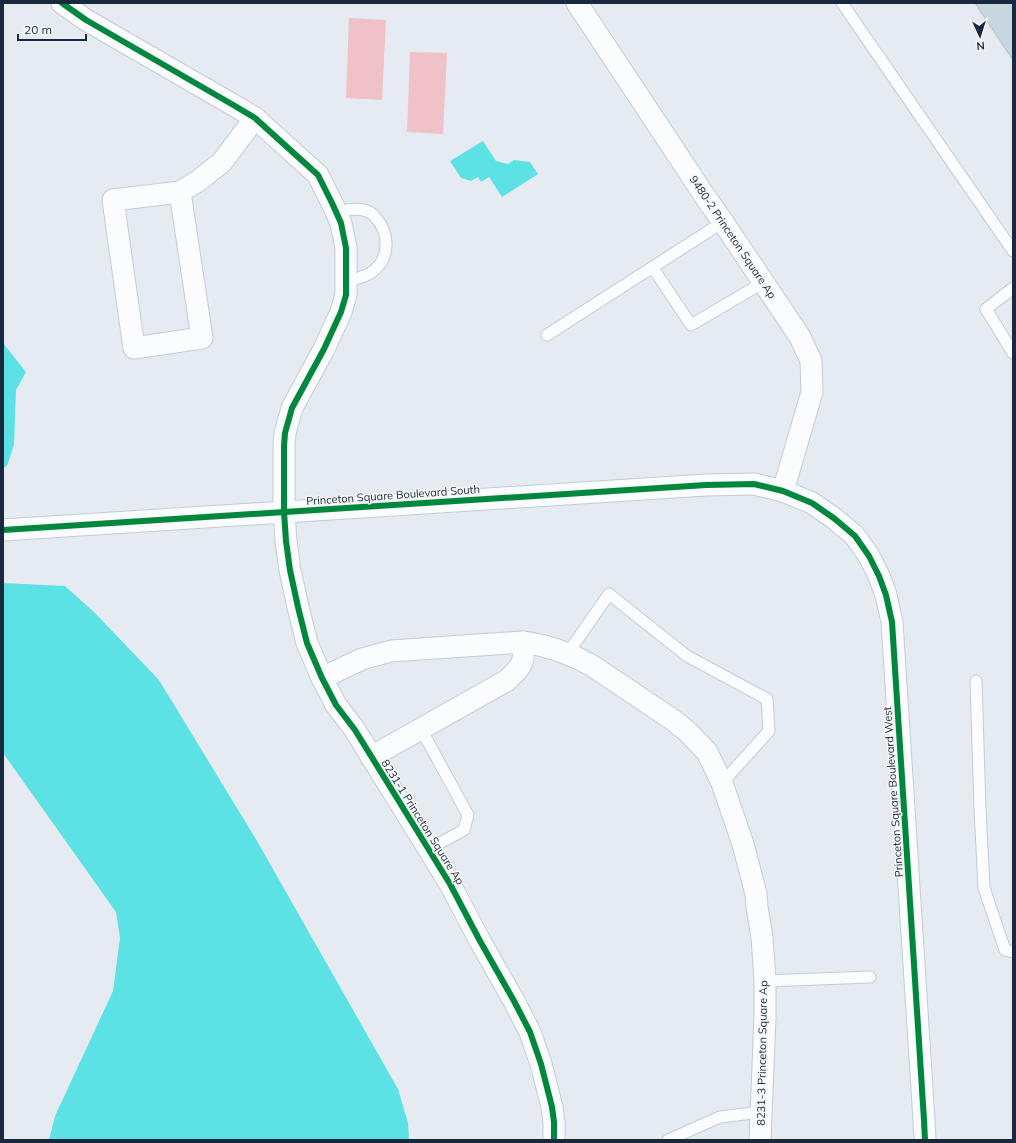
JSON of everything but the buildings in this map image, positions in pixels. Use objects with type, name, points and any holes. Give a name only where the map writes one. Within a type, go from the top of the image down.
[{"type":"street","name":"8231-1 Princeton Square Ap","points":[[62,3],[86,20],[255,118],[318,175],[341,223],[346,248],[346,295],[341,312],[324,348],[292,408],[285,433],[284,512],[286,541],[290,570],[298,607],[307,643],[322,678],[336,704],[354,730],[450,884],[530,1032],[541,1064],[552,1107],[554,1140]]},
{"type":"street","name":"9480-2 Princeton Square Ap","points":[[576,3],[764,282],[800,337],[811,361],[812,392],[783,491]]},
{"type":"street","points":[[180,192],[202,338],[134,348],[113,200],[180,192],[198,181],[222,162],[255,118]]},
{"type":"street","name":"Princeton Square Boulevard South","points":[[3,530],[706,485],[754,484],[783,491]]},
{"type":"street","name":"Princeton Square Boulevard West","points":[[783,491],[812,503],[835,519],[855,536],[869,556],[879,576],[886,595],[892,622],[925,1140]]},
{"type":"street","points":[[371,757],[506,681],[520,668],[524,656],[523,642]]},
{"type":"street","name":"8231-3 Princeton Square Ap","points":[[322,678],[362,659],[392,651],[523,642],[539,644],[568,653],[591,664],[673,720],[688,732],[706,752],[722,783],[743,844],[756,894],[762,937],[765,981],[760,1140]]},
{"type":"lane","points":[[842,3],[1013,251]]},
{"type":"lane","points":[[336,212],[358,208],[371,212],[384,230],[387,246],[382,262],[371,273],[346,282]]},
{"type":"lane","points":[[547,335],[723,222]]},
{"type":"lane","points":[[653,268],[691,325],[764,282]]},
{"type":"lane","points":[[1013,288],[986,309],[1013,353]]},
{"type":"lane","points":[[568,653],[609,594],[687,656],[767,699],[769,731],[722,783]]},
{"type":"lane","points":[[976,681],[984,888],[1005,950],[1013,952]]},
{"type":"lane","points":[[421,729],[468,815],[464,830],[429,849]]},
{"type":"lane","points":[[765,981],[870,977]]},
{"type":"lane","points":[[668,1140],[720,1117],[761,1112]]},
{"type":"shaded area","points":[[349,18],[386,20],[382,100],[346,98]]},
{"type":"shaded area","points":[[410,52],[447,53],[443,134],[407,132]]},
{"type":"water","points":[[483,141],[496,161],[508,164],[514,160],[530,162],[538,174],[502,197],[489,177],[481,182],[478,177],[471,181],[461,178],[450,161]]},
{"type":"water","points":[[3,343],[26,372],[16,390],[14,445],[7,466],[3,468]]},
{"type":"water","points":[[3,583],[65,586],[95,613],[159,680],[257,841],[398,1089],[408,1123],[409,1140],[49,1140],[55,1116],[113,991],[120,938],[116,912],[3,753]]},
{"type":"cycle path","points":[[62,3],[86,20],[255,118],[318,175],[341,223],[346,248],[346,295],[341,312],[324,349],[292,408],[285,433],[284,512],[286,541],[290,570],[298,607],[307,643],[322,678],[336,705],[355,730],[450,884],[530,1032],[541,1064],[552,1107],[554,1140]]},
{"type":"cycle path","points":[[3,530],[706,485],[754,484],[783,491],[812,503],[835,519],[855,536],[869,556],[886,595],[892,622],[925,1140]]}]
